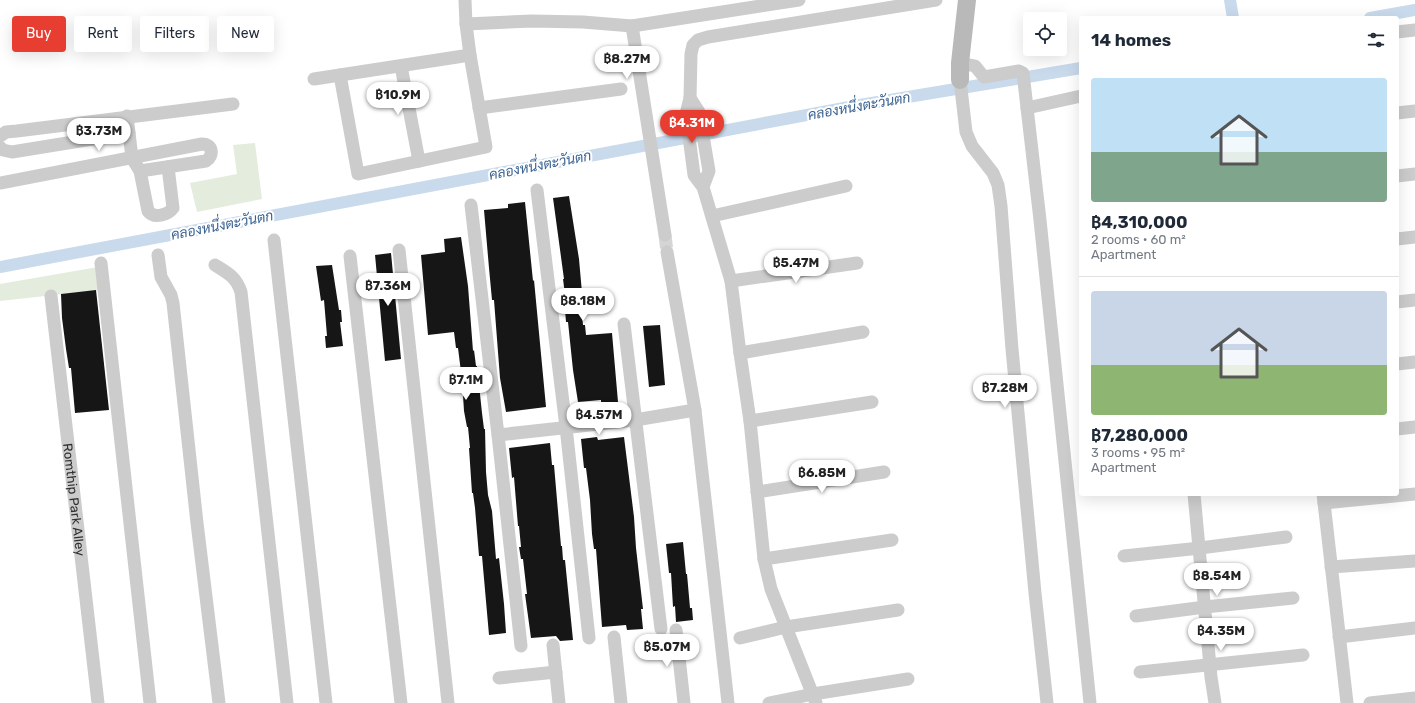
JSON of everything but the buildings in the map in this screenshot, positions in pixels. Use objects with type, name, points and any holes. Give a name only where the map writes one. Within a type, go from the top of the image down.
[{"type":"street","points":[[340,75],[358,174],[486,147],[470,55],[465,0]]},
{"type":"street","points":[[466,24],[532,21],[583,22],[632,26],[799,0]]},
{"type":"street","points":[[815,699],[771,589],[764,559],[750,421],[731,281],[704,186],[694,175],[686,114],[690,98],[691,54],[693,45],[698,40],[708,37],[936,0]]},
{"type":"street","points":[[967,0],[960,72],[966,132],[972,146],[993,173],[998,185],[1000,199],[1018,411],[1047,703]]},
{"type":"street","points":[[632,26],[665,236]]},
{"type":"street","points":[[1399,32],[1415,30]]},
{"type":"street","points":[[314,80],[470,55]]},
{"type":"street","points":[[401,66],[419,161]]},
{"type":"street","points":[[960,72],[975,66],[984,77],[1021,71],[1023,73],[1040,220],[1090,703]]},
{"type":"street","points":[[479,108],[621,89]]},
{"type":"street","points":[[1027,105],[1079,96]]},
{"type":"street","points":[[690,98],[699,112],[709,172],[704,186]]},
{"type":"street","points":[[0,136],[6,132],[233,104]]},
{"type":"street","points":[[1399,113],[1415,111]]},
{"type":"street","points":[[127,116],[132,158],[140,171],[148,211],[154,216],[167,214],[173,208],[168,167]]},
{"type":"street","points":[[0,147],[3,150],[12,152],[129,133]]},
{"type":"street","points":[[0,183],[202,144],[209,146],[211,155],[206,161],[140,171]]},
{"type":"street","points":[[1399,176],[1415,174]]},
{"type":"street","points":[[712,216],[846,186]]},
{"type":"street","points":[[538,190],[589,638]]},
{"type":"street","points":[[471,205],[521,646]]},
{"type":"street","points":[[1399,239],[1415,236]]},
{"type":"street","points":[[274,240],[326,703]]},
{"type":"street","points":[[399,250],[448,703]]},
{"type":"street","points":[[667,252],[695,410],[728,703]]},
{"type":"street","points":[[158,255],[161,277],[171,295],[173,303],[197,523],[219,703]]},
{"type":"street","points":[[350,256],[401,703]]},
{"type":"street","points":[[731,281],[857,262]]},
{"type":"street","points":[[101,264],[150,703]]},
{"type":"street","points":[[215,265],[231,275],[238,283],[241,292],[287,703]]},
{"type":"street","name":"Romthip Park Alley","points":[[51,296],[98,703]]},
{"type":"street","points":[[1399,302],[1415,300]]},
{"type":"street","points":[[624,324],[661,628]]},
{"type":"street","points":[[740,352],[862,332]]},
{"type":"street","points":[[1399,364],[1415,362]]},
{"type":"street","points":[[750,421],[872,402]]},
{"type":"street","points":[[498,435],[635,420],[695,410]]},
{"type":"street","points":[[1399,430],[1415,427]]},
{"type":"street","points":[[757,492],[884,472]]},
{"type":"street","points":[[1399,495],[1415,494]]},
{"type":"street","points":[[1194,496],[1210,666],[1215,703]]},
{"type":"street","points":[[1347,703],[1324,498],[1370,496]]},
{"type":"street","points":[[1124,556],[1286,537]]},
{"type":"street","points":[[764,559],[892,540]]},
{"type":"street","points":[[1331,567],[1415,561]]},
{"type":"street","points":[[1136,616],[1293,598]]},
{"type":"street","points":[[740,638],[786,626],[898,610]]},
{"type":"street","points":[[1339,637],[1415,628]]},
{"type":"street","points":[[676,630],[684,703]]},
{"type":"street","points":[[614,637],[621,703]]},
{"type":"street","points":[[552,645],[559,703]]},
{"type":"street","points":[[1140,672],[1210,666],[1303,655]]},
{"type":"street","points":[[499,678],[556,672]]},
{"type":"street","points":[[769,703],[815,699],[908,679]]},
{"type":"street","points":[[1370,703],[1415,698]]},
{"type":"green space","points":[[255,143],[262,199],[197,212],[190,183],[237,174],[233,145]]},
{"type":"green space","points":[[98,267],[100,290],[0,301],[0,284]]},
{"type":"waterway","points":[[1230,0],[1233,16]]},
{"type":"waterway","name":"คลองหนึ่งตะวันตก","points":[[1381,16],[1415,10]]},
{"type":"waterway","name":"คลองหนึ่งตะวันตก","points":[[0,267],[860,105],[1079,68]]},
{"type":"tunnel","points":[[665,235],[667,252]]}]
